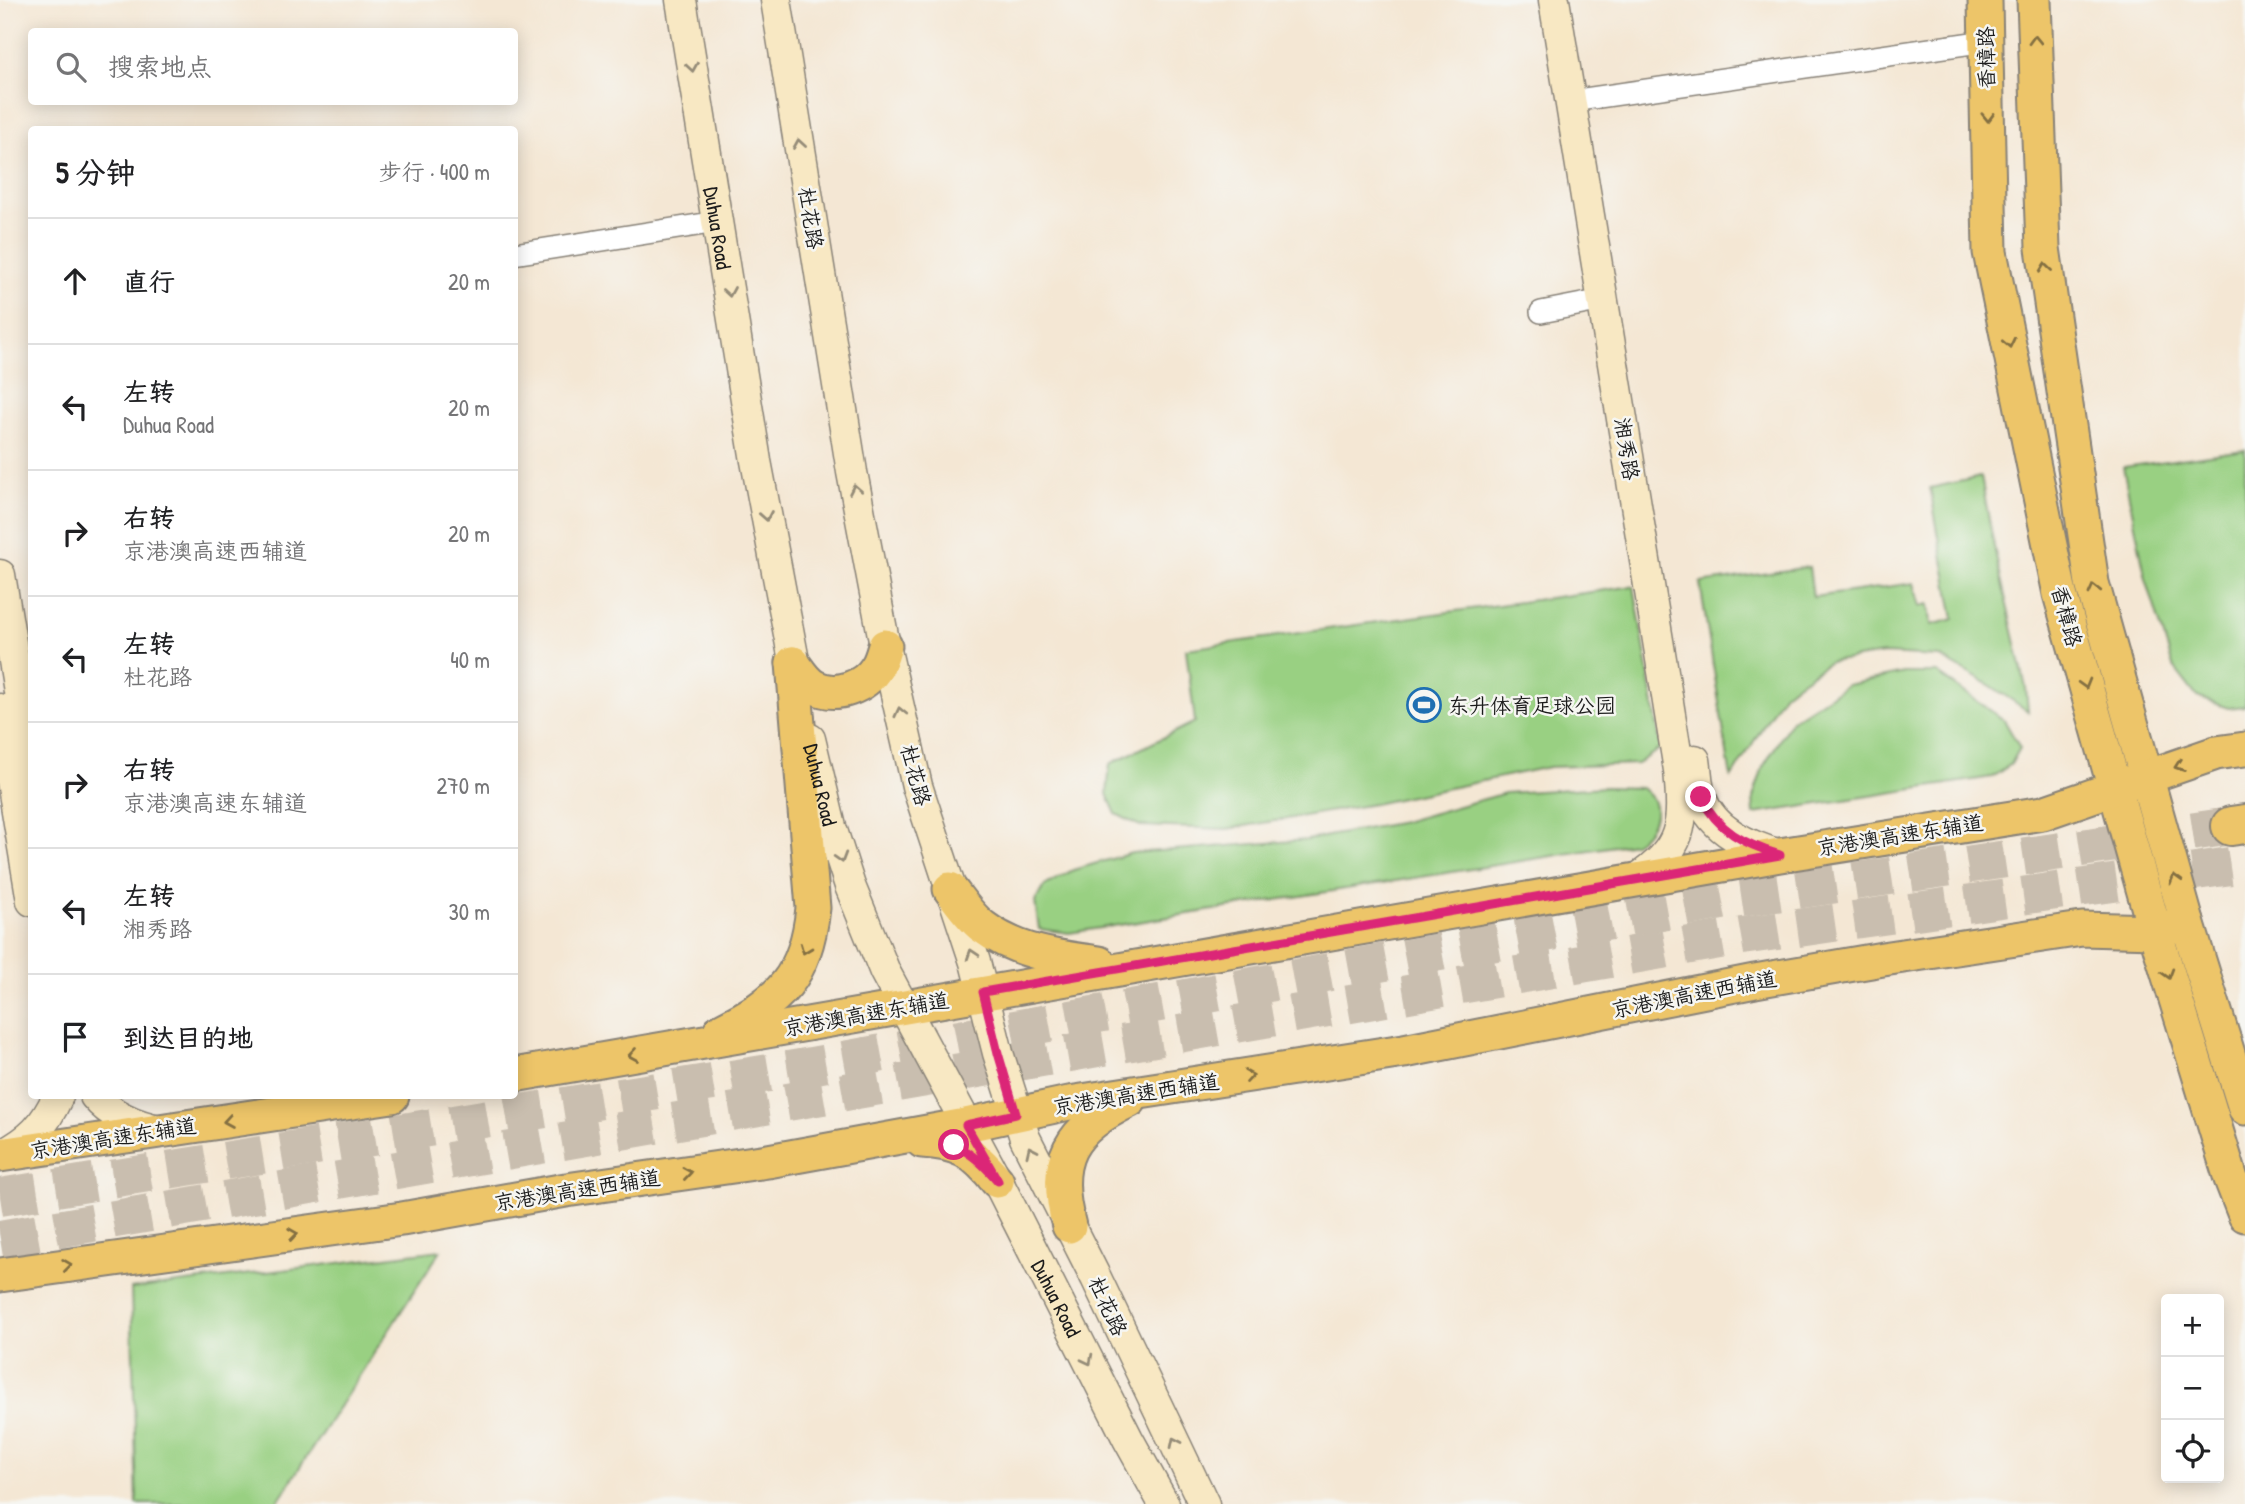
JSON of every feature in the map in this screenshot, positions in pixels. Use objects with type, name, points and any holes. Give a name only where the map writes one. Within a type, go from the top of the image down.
[{"type":"main road","name":"香樟路","points":[[1985,0],[1990,252],[2060,594],[2155,931],[2231,1180],[2245,1215]]},
{"type":"main road","name":"香樟路","points":[[2034,0],[2043,248],[2092,583],[2187,922],[2245,1108]]},
{"type":"main road","points":[[793,663],[804,679],[815,687],[830,692],[843,691],[870,676],[878,666],[885,646]]},
{"type":"main road","points":[[687,1046],[764,1007],[793,975],[810,937],[813,908],[793,663]]},
{"type":"main road","name":"京港澳高速东辅道","points":[[518,1074],[1780,855],[2043,813],[2216,753],[2245,749]]},
{"type":"main road","points":[[950,889],[983,927],[1027,950],[1079,960],[1139,966]]},
{"type":"main road","name":"京港澳高速西辅道","points":[[0,1275],[401,1219],[566,1190],[768,1161],[966,1125],[1069,1103],[1404,1051],[1755,981],[1883,959],[2082,929],[2155,931],[2187,922]]},
{"type":"main road","points":[[1069,1226],[1064,1206],[1062,1170],[1072,1146],[1084,1128],[1117,1106],[1152,1091]]},
{"type":"main road","name":"京港澳高速东辅道","points":[[1,1155],[372,1099]]},
{"type":"main road","points":[[874,1142],[924,1141],[954,1145],[982,1161],[998,1181]]},
{"type":"street","name":"Duhua Road","points":[[681,0],[756,461],[793,663],[825,802],[849,886],[885,972],[998,1181],[1128,1439],[1164,1504]]},
{"type":"street","name":"杜花路","points":[[776,0],[852,472],[885,646],[917,786],[975,962],[1016,1114],[1035,1159],[1205,1504]]},
{"type":"street","name":"湘秀路","points":[[1554,0],[1578,100],[1701,797],[1709,814],[1724,829],[1756,848],[1780,855]]},
{"type":"street","name":"湘秀路","points":[[1570,0],[1578,100],[1602,300],[1679,770],[1682,812],[1671,849],[1634,881]]},
{"type":"street","points":[[1578,100],[1986,41]]},
{"type":"street","points":[[518,253],[717,222]]},
{"type":"street","points":[[1541,312],[1602,300]]},
{"type":"street","points":[[0,575],[28,746]]},
{"type":"street","points":[[0,709],[28,877]]},
{"type":"street","points":[[98,1099],[129,1122],[163,1131]]},
{"type":"street","points":[[1,1155],[22,1144],[36,1132],[53,1105]]},
{"type":"green space","points":[[2245,450],[2245,706],[2228,708],[2197,697],[2173,666],[2146,579],[2123,467]]},
{"type":"green space","points":[[1981,477],[2026,688],[2028,711],[1940,657],[1884,654],[1829,662],[1784,693],[1731,778],[1700,583],[1809,567],[1813,597],[1914,583],[1920,606],[1929,604],[1931,625],[1954,619],[1930,488]]},
{"type":"green space","name":"东升体育足球公园","points":[[1634,586],[1661,748],[1637,764],[1549,767],[1374,804],[1227,829],[1140,826],[1116,814],[1107,794],[1110,764],[1195,722],[1186,649]]},
{"type":"green space","points":[[1904,673],[1937,673],[2004,720],[2020,748],[2011,764],[1992,777],[1754,814],[1753,798],[1763,767],[1792,720],[1847,685]]},
{"type":"green space","points":[[1606,787],[1642,788],[1653,800],[1654,819],[1644,835],[1634,843],[1069,933],[1039,929],[1035,902],[1044,886],[1073,870],[1132,853],[1307,840],[1403,822],[1505,793]]},
{"type":"green space","points":[[441,1250],[276,1504],[137,1504],[131,1289]]},
{"type":"tunnel","points":[[0,1197],[800,1068],[1727,900],[2231,826]]},
{"type":"tunnel","points":[[0,1239],[1742,936],[2245,864]]},
{"type":"place","name":"东升体育足球公园","points":[[1424,705]]},
{"type":"route","points":[[954,1145],[982,1161],[998,1181],[966,1125],[1016,1114],[983,992],[1780,855],[1756,848],[1724,829],[1709,814],[1701,797]]}]
